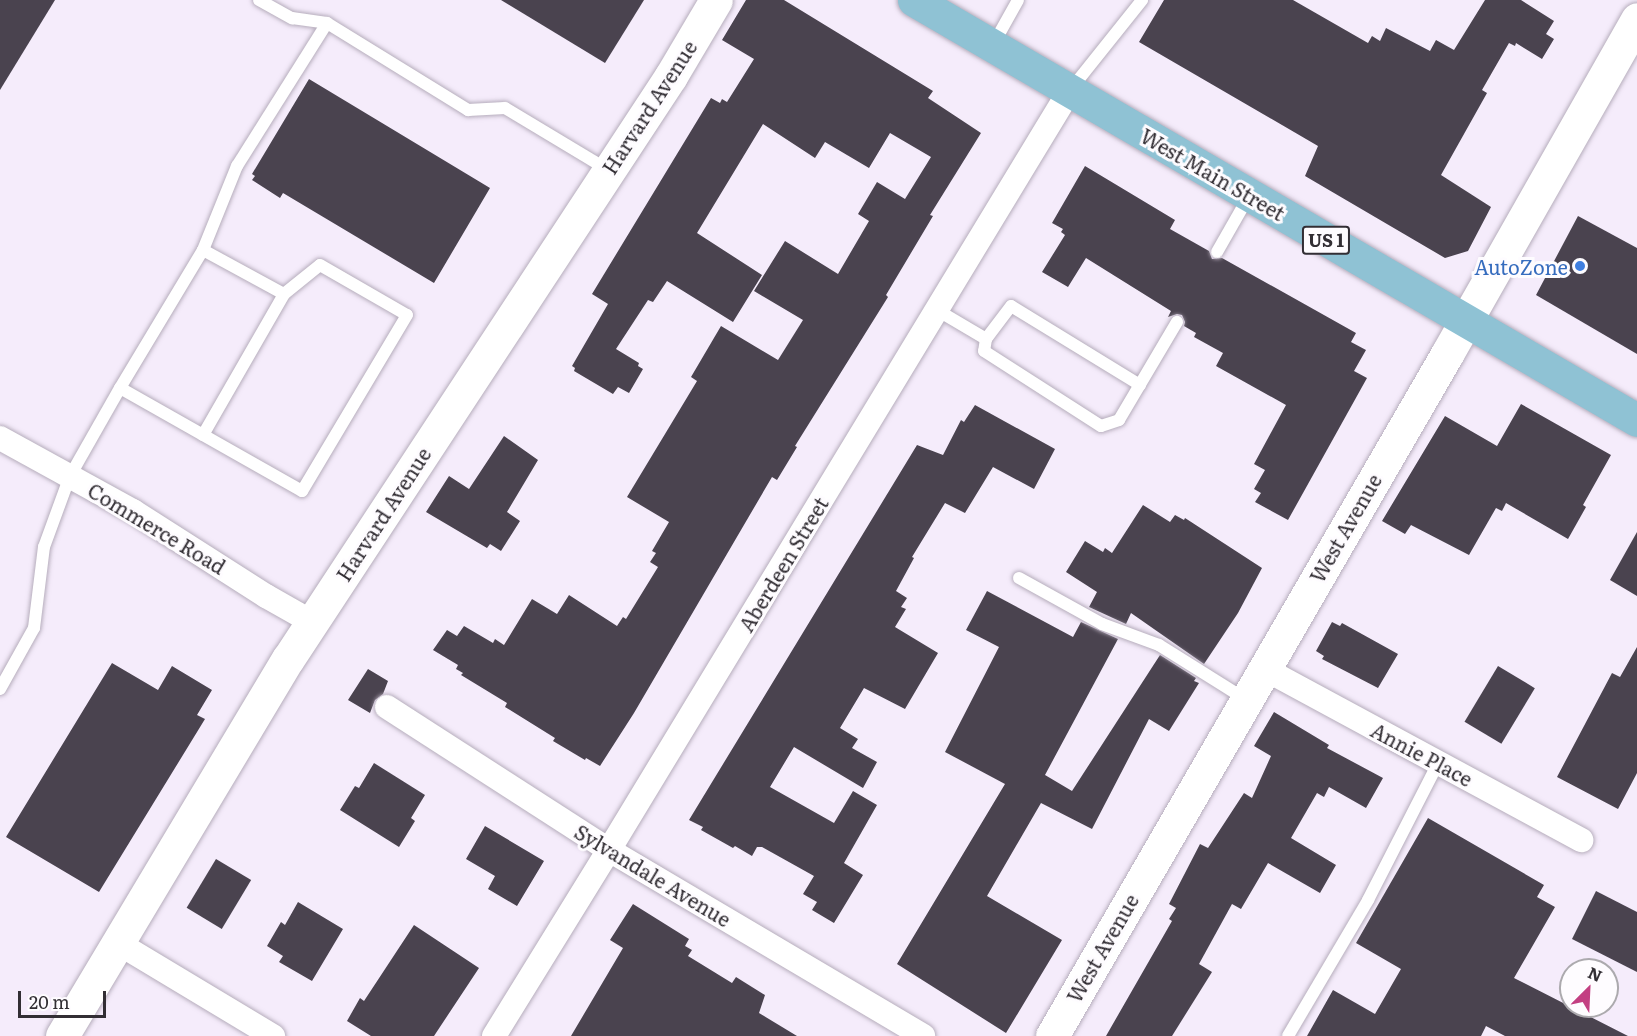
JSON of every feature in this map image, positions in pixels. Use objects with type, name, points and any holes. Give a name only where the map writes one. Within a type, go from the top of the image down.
[{"type":"main road","name":"West Main Street","points":[[921,2],[1637,420]]},
{"type":"street","name":"Harvard Avenue","points":[[63,1036],[312,622],[671,76],[716,0]]},
{"type":"street","name":"West Avenue","points":[[1052,1036],[1245,699],[1466,322],[1637,18]]},
{"type":"street","name":"Aberdeen Street","points":[[494,1036],[1070,90]]},
{"type":"street","name":"Commerce Road","points":[[0,438],[133,511],[266,596],[312,622]]},
{"type":"street","name":"Annie Place","points":[[1263,668],[1581,840]]},
{"type":"street","name":"Sylvandale Avenue","points":[[387,707],[609,850],[923,1036]]},
{"type":"street","points":[[118,943],[273,1036]]},
{"type":"lane","points":[[259,0],[292,18],[327,23],[468,110],[505,108],[609,170]]},
{"type":"lane","points":[[993,45],[1018,0]]},
{"type":"lane","points":[[1070,90],[1142,0]]},
{"type":"lane","points":[[0,689],[34,628],[44,547],[70,476],[203,250],[237,166],[327,23]]},
{"type":"lane","points":[[1217,252],[1249,195]]},
{"type":"lane","points":[[203,250],[284,294]]},
{"type":"lane","points":[[120,388],[203,435],[302,491],[407,315],[320,265],[284,294],[203,435]]},
{"type":"lane","points":[[1140,385],[1011,306],[986,339],[984,351],[1101,426],[1119,420],[1140,385],[1177,322]]},
{"type":"lane","points":[[937,310],[986,339]]},
{"type":"lane","points":[[1019,578],[1102,624],[1159,645],[1245,699]]},
{"type":"lane","points":[[1288,1036],[1368,900],[1438,762]]},
{"type":"building","points":[[0,0],[55,0],[0,90]]},
{"type":"building","points":[[501,0],[644,0],[605,63]]},
{"type":"building","points":[[746,0],[784,0],[933,91],[928,98],[981,133],[930,215],[933,216],[886,295],[888,297],[795,446],[797,447],[777,480],[772,477],[634,713],[600,766],[553,741],[555,738],[505,707],[507,703],[461,675],[463,673],[456,669],[458,665],[433,650],[447,630],[457,636],[464,626],[493,643],[495,639],[504,645],[532,599],[557,614],[569,595],[617,626],[623,617],[626,619],[658,567],[650,562],[656,553],[652,551],[669,522],[627,497],[697,381],[691,377],[721,326],[778,360],[803,320],[754,291],[785,241],[838,274],[869,221],[858,214],[877,182],[905,199],[931,157],[890,133],[869,168],[825,142],[815,158],[763,124],[697,233],[762,275],[733,322],[667,281],[653,302],[648,300],[616,349],[639,363],[638,366],[643,369],[629,393],[618,387],[613,394],[574,371],[575,368],[572,366],[608,304],[592,294],[711,98],[720,103],[722,99],[727,102],[754,59],[722,40]]},
{"type":"building","points":[[1164,0],[1293,0],[1368,43],[1372,36],[1380,41],[1386,28],[1430,51],[1436,40],[1454,50],[1485,0],[1521,0],[1554,21],[1546,34],[1554,39],[1542,59],[1516,43],[1515,46],[1509,43],[1482,90],[1487,93],[1441,175],[1491,207],[1468,251],[1445,258],[1305,176],[1318,146],[1139,42]]},
{"type":"building","points":[[309,79],[490,188],[434,283],[283,193],[280,198],[252,180],[255,176],[252,174]]},
{"type":"building","points":[[1085,166],[1175,220],[1170,229],[1209,251],[1212,259],[1222,258],[1356,333],[1351,342],[1366,350],[1354,371],[1367,378],[1288,520],[1255,502],[1261,493],[1254,489],[1265,470],[1254,464],[1286,405],[1216,366],[1223,353],[1194,337],[1196,333],[1184,326],[1182,315],[1168,317],[1171,311],[1086,258],[1068,287],[1042,272],[1065,235],[1061,232],[1063,229],[1052,223]]},
{"type":"building","points":[[1578,216],[1637,248],[1637,354],[1536,295]]},
{"type":"building","points":[[1521,404],[1611,455],[1583,505],[1586,507],[1568,539],[1506,503],[1502,511],[1496,508],[1469,555],[1411,525],[1405,534],[1382,521],[1445,416],[1497,446]]},
{"type":"building","points":[[975,405],[1055,449],[1034,489],[993,467],[965,513],[945,503],[912,557],[914,558],[896,591],[907,598],[901,607],[906,609],[895,627],[938,653],[905,709],[864,688],[840,728],[858,739],[852,748],[877,762],[863,788],[794,747],[770,787],[834,823],[853,791],[877,805],[844,863],[863,875],[834,923],[812,910],[817,902],[803,894],[814,876],[762,847],[757,847],[752,856],[735,846],[733,848],[701,830],[703,827],[689,820],[917,445],[943,455],[961,420],[964,422]]},
{"type":"building","points":[[504,436],[538,460],[507,512],[520,521],[501,551],[490,544],[487,548],[426,512],[449,476],[469,489]]},
{"type":"building","points":[[1143,505],[1170,522],[1175,515],[1184,520],[1185,518],[1262,568],[1238,613],[1204,664],[1131,613],[1126,624],[1089,607],[1097,592],[1066,572],[1085,541],[1103,552],[1105,548],[1112,553]]},
{"type":"building","points":[[1637,532],[1637,596],[1610,580]]},
{"type":"building","points":[[987,591],[1073,637],[1081,622],[1118,639],[1045,775],[1072,791],[1160,655],[1196,678],[1194,681],[1199,683],[1169,731],[1149,719],[1092,829],[1041,803],[987,896],[1062,940],[1006,1033],[897,964],[1005,784],[945,752],[999,647],[966,630]]},
{"type":"building","points":[[1332,622],[1340,626],[1342,623],[1398,654],[1378,688],[1322,659],[1324,656],[1316,651]]},
{"type":"building","points":[[1637,647],[1637,773],[1618,809],[1557,777],[1612,673],[1620,677]]},
{"type":"building","points":[[112,663],[158,690],[172,666],[212,690],[197,715],[205,719],[99,892],[6,837]]},
{"type":"building","points":[[1498,666],[1535,688],[1501,744],[1465,722]]},
{"type":"building","points":[[368,669],[388,681],[383,694],[375,700],[370,713],[348,700]]},
{"type":"building","points":[[1274,712],[1329,745],[1327,748],[1383,778],[1366,808],[1329,787],[1324,797],[1317,793],[1291,838],[1336,865],[1320,893],[1268,863],[1241,909],[1232,904],[1199,964],[1212,972],[1172,1036],[1106,1036],[1172,921],[1169,919],[1176,908],[1169,904],[1200,844],[1208,848],[1244,793],[1252,798],[1271,756],[1254,746]]},
{"type":"building","points":[[374,763],[425,795],[411,818],[415,821],[399,847],[340,810],[355,786],[359,788]]},
{"type":"building","points":[[1428,818],[1544,885],[1537,897],[1555,907],[1514,978],[1559,1001],[1559,1018],[1593,1018],[1628,1036],[1505,1036],[1486,1026],[1481,1036],[1307,1036],[1333,990],[1375,1014],[1401,969],[1356,943]]},
{"type":"building","points":[[485,826],[544,861],[517,906],[488,889],[495,876],[466,859]]},
{"type":"building","points":[[216,859],[251,880],[222,929],[187,908]]},
{"type":"building","points":[[1596,891],[1637,912],[1637,972],[1619,963],[1619,958],[1609,958],[1572,939]]},
{"type":"building","points":[[298,902],[343,929],[312,981],[279,962],[283,956],[267,946],[281,922],[285,925]]},
{"type":"building","points":[[633,904],[689,939],[685,946],[692,950],[688,956],[732,983],[736,977],[765,995],[759,1013],[797,1036],[571,1036],[623,948],[610,940]]},
{"type":"building","points":[[414,925],[479,968],[434,1036],[371,1036],[347,1021],[360,998],[364,1001]]},
{"type":"place","name":"AutoZone","points":[[1580,266]]}]
